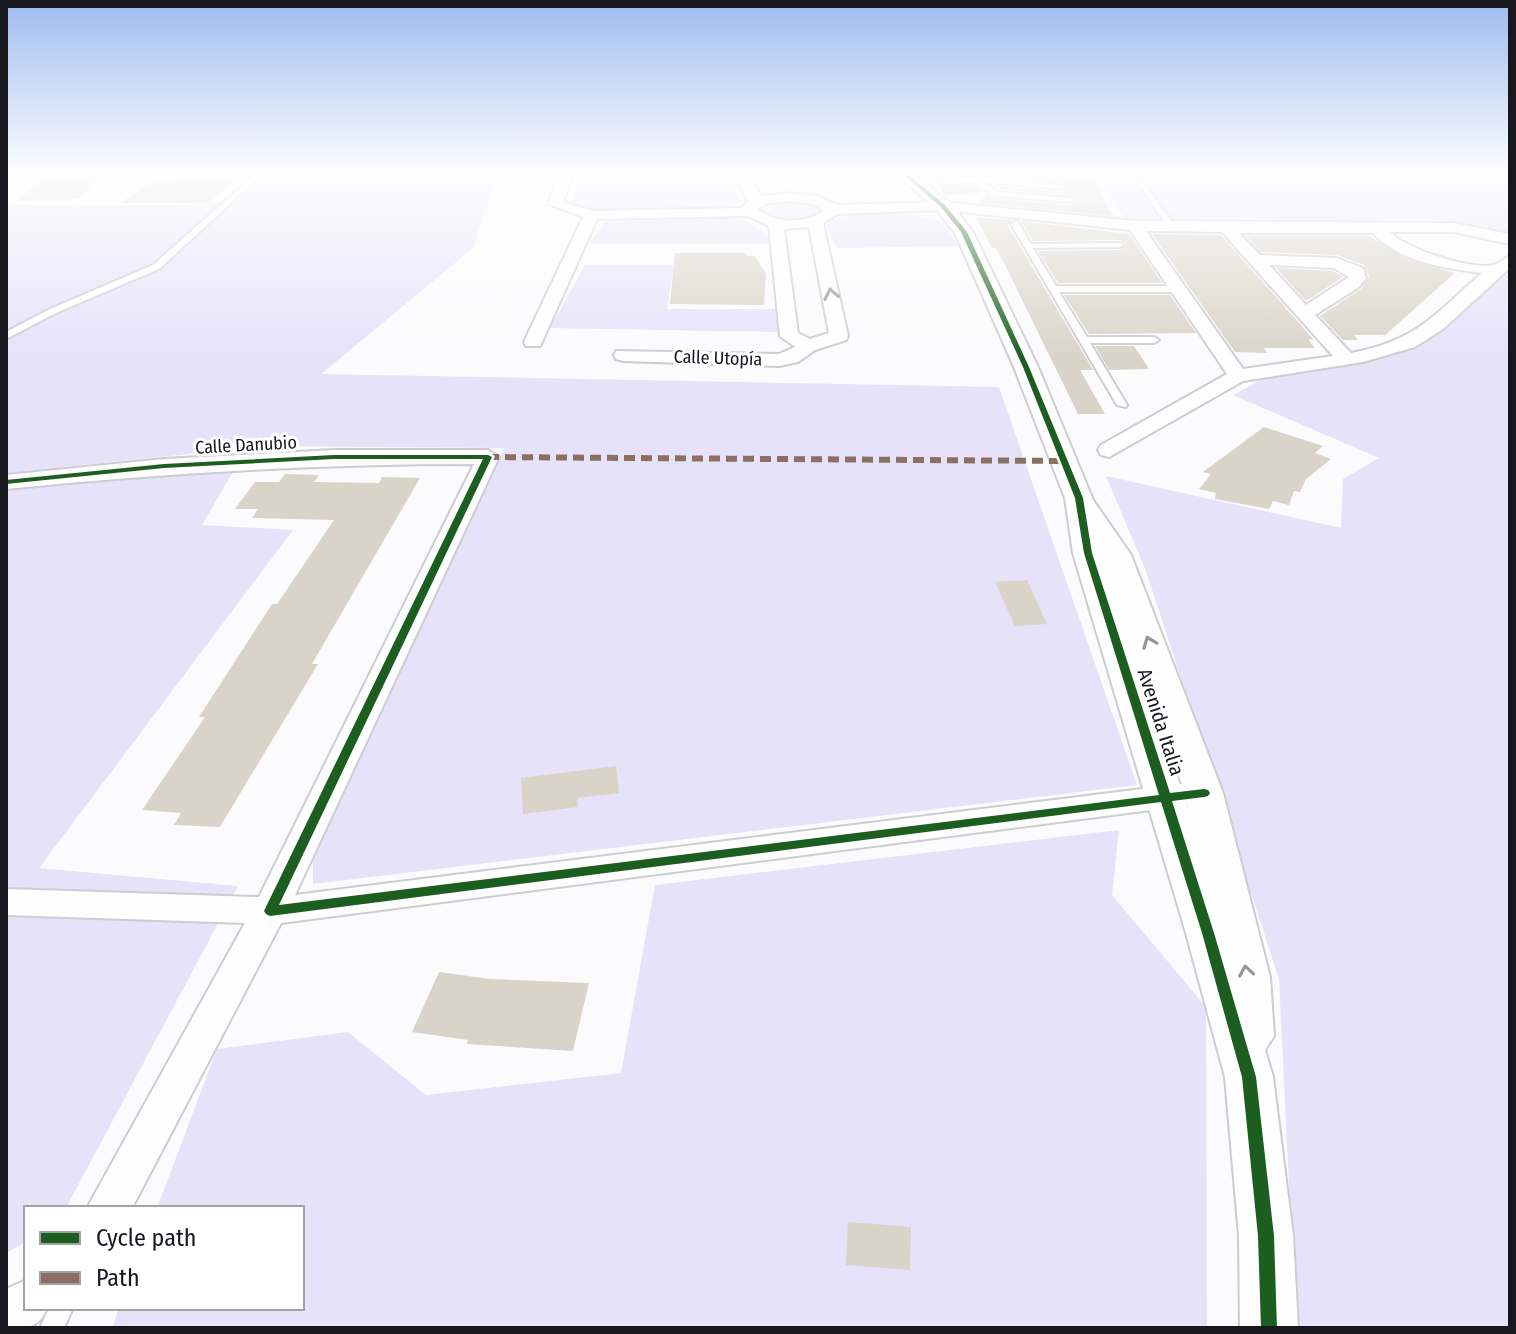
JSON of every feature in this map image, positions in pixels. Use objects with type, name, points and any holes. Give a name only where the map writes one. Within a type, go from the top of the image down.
[{"type":"street","points":[[533,342],[582,234]]},
{"type":"street","name":"Calle Utopía","points":[[777,234],[789,336],[808,346]]},
{"type":"street","name":"Calle Utopía","points":[[623,355],[779,360],[799,355],[808,346],[839,336],[818,234]]},
{"type":"street","name":"Avenida Italia","points":[[965,234],[997,301],[1079,498],[1088,553],[1166,796],[1249,1077],[1266,1236],[1269,1328]]},
{"type":"street","points":[[1141,234],[1238,376]]},
{"type":"street","points":[[1232,234],[1345,358]]},
{"type":"street","points":[[1382,234],[1431,260],[1502,266]]},
{"type":"street","points":[[1490,234],[1510,239]]},
{"type":"street","points":[[1255,260],[1337,263],[1357,272],[1358,278],[1353,283],[1305,314]]},
{"type":"street","points":[[1109,450],[1238,376],[1411,343],[1445,318],[1502,266]]},
{"type":"street","name":"Calle Danubio","points":[[6,482],[226,462],[334,457],[488,457],[270,911]]},
{"type":"street","points":[[1079,498],[1116,555],[1204,793],[1248,977],[1249,1077]]},
{"type":"street","points":[[6,902],[270,911],[1204,793]]},
{"type":"street","points":[[110,1206],[270,911]]},
{"type":"street","points":[[6,1318],[24,1304]]},
{"type":"lane","points":[[6,336],[53,311],[156,267],[193,234]]},
{"type":"lane","points":[[1022,234],[1122,405]]},
{"type":"lane","points":[[1029,246],[1119,245]]},
{"type":"lane","points":[[1055,289],[1178,289]]},
{"type":"lane","points":[[1085,340],[1154,340]]},
{"type":"shaded area","points":[[6,234],[478,234],[473,248],[321,374],[999,387],[1137,785],[313,884],[313,857],[504,448],[265,446],[6,473]]},
{"type":"shaded area","points":[[596,234],[765,234],[772,244],[589,244]]},
{"type":"shaded area","points":[[830,234],[951,234],[958,246],[837,248]]},
{"type":"shaded area","points":[[585,265],[674,265],[667,309],[780,309],[782,332],[550,328]]},
{"type":"shaded area","points":[[1510,272],[1510,1328],[1296,1328],[1279,979],[1146,571],[1106,476],[1341,528],[1343,479],[1379,458],[1233,395],[1267,377],[1427,337]]},
{"type":"shaded area","points":[[234,470],[202,525],[293,530],[39,868],[238,886],[67,1206],[24,1206],[24,1243],[6,1253],[6,489],[112,477]]},
{"type":"shaded area","points":[[1119,830],[1112,895],[1206,1007],[1207,1328],[112,1328],[118,1310],[304,1310],[304,1206],[158,1206],[217,1049],[348,1032],[426,1095],[621,1073],[655,885]]},
{"type":"building","points":[[985,234],[1013,234],[1093,370],[1080,370],[1105,414],[1078,414],[1006,267],[996,248],[992,248]]},
{"type":"building","points":[[1029,234],[1129,234],[1162,283],[1058,283],[1038,251],[1119,250],[1126,244],[1119,240],[1033,241]]},
{"type":"building","points":[[1152,234],[1221,235],[1314,340],[1308,339],[1315,348],[1264,348],[1267,353],[1235,352]]},
{"type":"building","points":[[1246,236],[1369,236],[1409,260],[1455,273],[1385,335],[1354,335],[1358,340],[1343,340],[1320,316],[1361,289],[1369,277],[1364,265],[1337,255],[1261,252]]},
{"type":"building","points":[[675,253],[746,253],[747,256],[755,256],[766,274],[764,305],[670,304]]},
{"type":"building","points":[[1276,268],[1333,271],[1343,277],[1306,301]]},
{"type":"building","points":[[1064,295],[1170,295],[1196,333],[1089,334]]},
{"type":"building","points":[[1095,346],[1134,346],[1149,369],[1109,370]]},
{"type":"building","points":[[1264,427],[1323,446],[1315,453],[1331,459],[1306,479],[1300,492],[1294,491],[1289,505],[1273,501],[1269,509],[1215,499],[1216,493],[1199,489],[1211,474],[1203,472]]},
{"type":"building","points":[[285,474],[319,475],[314,482],[379,483],[382,477],[420,478],[312,664],[318,664],[220,827],[174,825],[181,813],[142,810],[205,717],[199,717],[272,604],[277,604],[334,520],[252,518],[258,509],[235,509],[255,482],[279,482]]},
{"type":"building","points":[[1027,580],[1047,624],[1015,626],[995,582]]},
{"type":"building","points":[[616,766],[619,793],[577,798],[578,807],[523,814],[521,778]]},
{"type":"building","points":[[439,972],[490,979],[589,983],[573,1051],[467,1044],[468,1040],[412,1032]]},
{"type":"building","points":[[848,1222],[911,1227],[910,1270],[846,1265]]},
{"type":"marked path","points":[[488,457],[1064,461]]},
{"type":"cycle path","points":[[965,234],[1026,367],[1079,498],[1088,553],[1208,933],[1249,1077],[1266,1236],[1269,1328]]},
{"type":"cycle path","points":[[6,482],[164,466],[334,457],[488,457],[270,911],[1204,793]]}]
